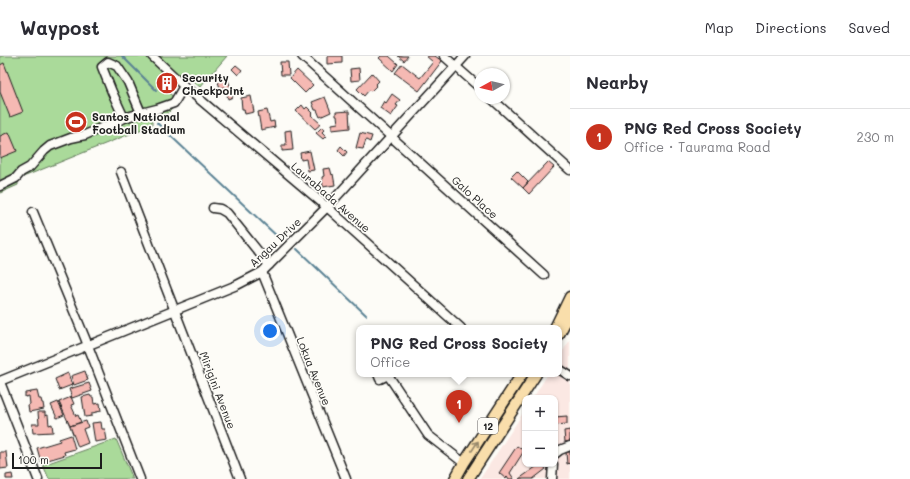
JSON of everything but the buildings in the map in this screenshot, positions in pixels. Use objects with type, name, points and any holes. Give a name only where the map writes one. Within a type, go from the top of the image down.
[{"type":"main road","points":[[556,325],[570,297]]},
{"type":"main road","points":[[562,328],[570,313]]},
{"type":"main road","name":"12","points":[[454,479],[517,377]]},
{"type":"main road","name":"12","points":[[468,479],[534,377]]},
{"type":"street","name":"Laurabada Avenue","points":[[152,56],[184,86],[327,207],[458,325]]},
{"type":"street","name":"Galo Place","points":[[302,56],[544,275]]},
{"type":"street","points":[[444,56],[474,82]]},
{"type":"street","name":"Angau Drive","points":[[0,382],[87,345],[237,285],[262,272],[327,207],[464,56]]},
{"type":"street","points":[[124,118],[102,67],[108,62],[117,66],[121,71],[128,82],[141,112]]},
{"type":"street","points":[[0,186],[16,178],[21,172],[30,167],[50,146],[71,138],[85,135],[141,112],[157,109],[174,103],[184,86]]},
{"type":"street","points":[[498,104],[570,170]]},
{"type":"street","name":"Mirigini Avenue","points":[[121,172],[240,479]]},
{"type":"street","points":[[214,208],[220,208],[227,213],[269,265]]},
{"type":"street","points":[[33,212],[140,479]]},
{"type":"street","name":"Lokua Avenue","points":[[262,272],[346,479]]},
{"type":"street","points":[[389,377],[428,435],[464,463]]},
{"type":"street","points":[[0,382],[38,479]]},
{"type":"street","points":[[558,452],[570,446]]},
{"type":"street","points":[[552,479],[553,467]]},
{"type":"shaded area","points":[[570,340],[570,479],[480,479],[522,415],[522,467],[558,467],[558,395],[535,395],[546,377],[562,377],[562,352]]},
{"type":"green space","name":"Santos National Football Stadium","points":[[0,56],[227,56],[200,87],[188,77],[167,90],[178,103],[163,118],[160,114],[152,115],[152,125],[23,177],[18,182],[18,185],[0,193]]},
{"type":"green space","points":[[116,439],[133,479],[49,479],[43,465]]},
{"type":"waterway","points":[[122,56],[156,90]]},
{"type":"waterway","points":[[157,123],[281,240]]},
{"type":"waterway","points":[[297,249],[366,315]]},
{"type":"place","name":"Security Checkpoint","points":[[167,83]]},
{"type":"place","name":"Santos National Football Stadium","points":[[76,122]]},
{"type":"place","name":"PNG Red Cross Society","points":[[459,423]]}]
